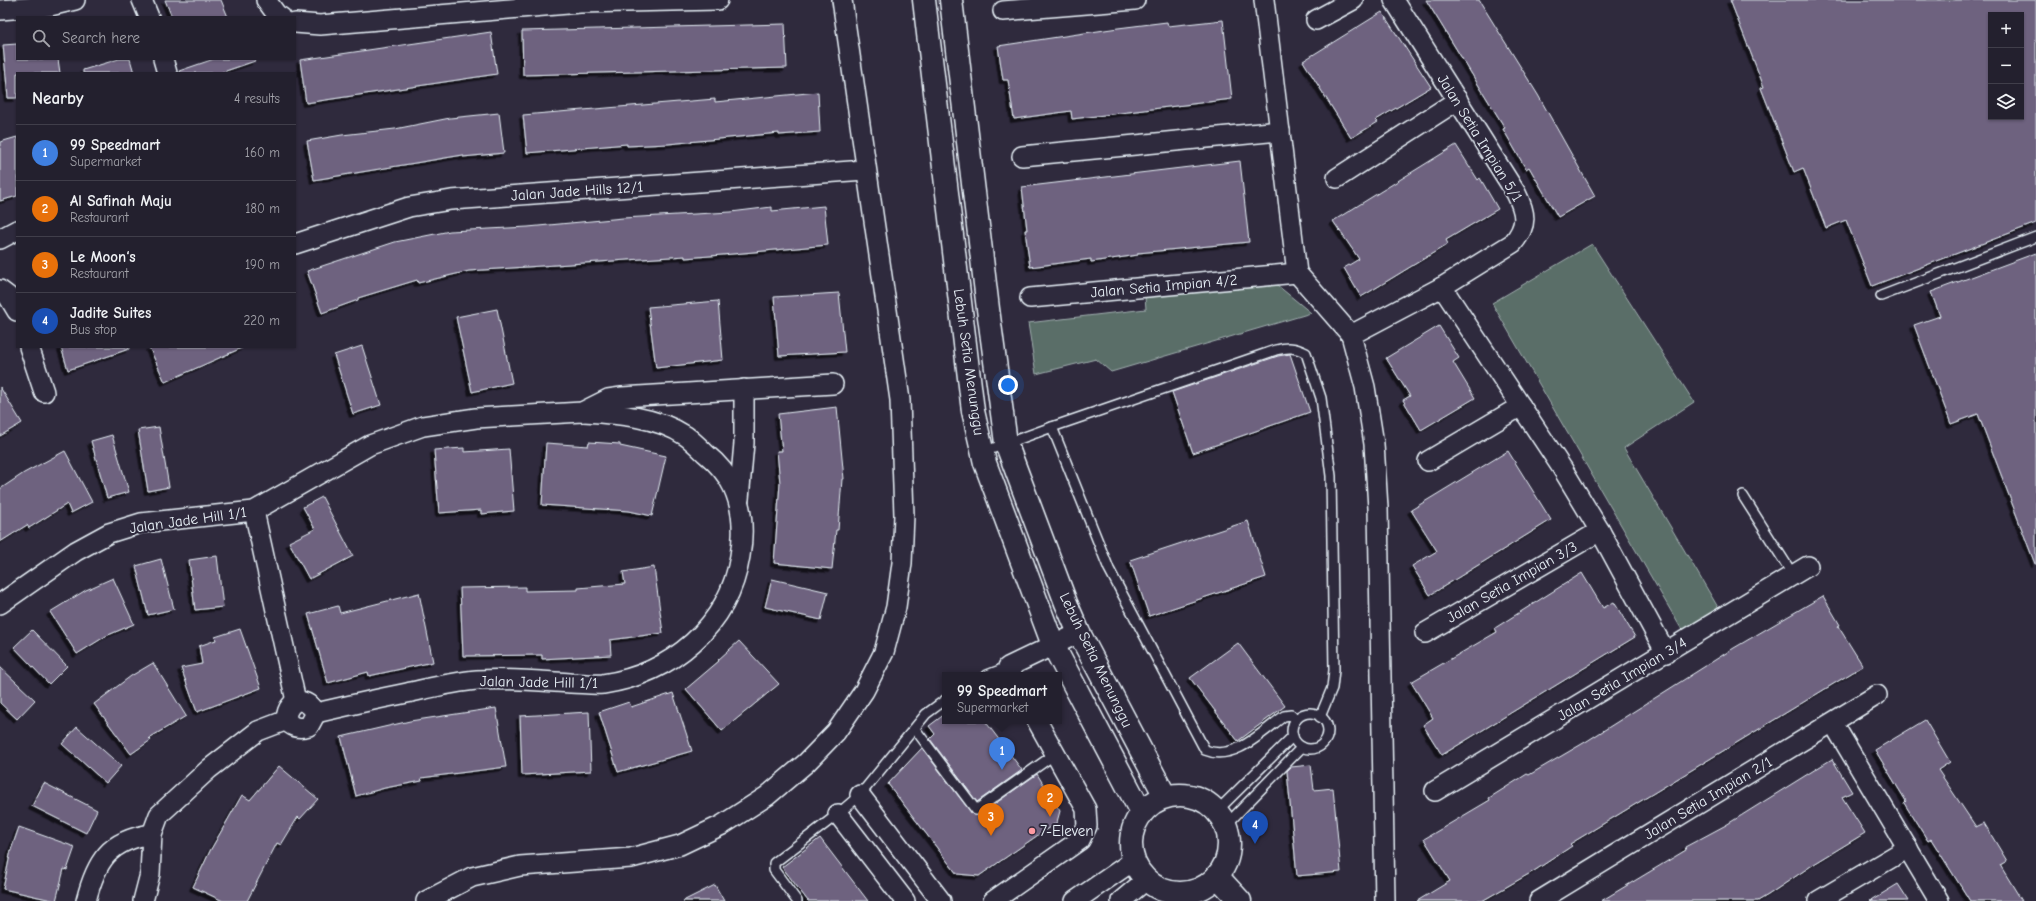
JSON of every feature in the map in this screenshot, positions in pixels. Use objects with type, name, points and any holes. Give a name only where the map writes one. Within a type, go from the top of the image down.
[{"type":"street","points":[[0,10],[50,6],[75,0]]},
{"type":"street","points":[[142,0],[149,16]]},
{"type":"street","points":[[266,0],[279,16]]},
{"type":"street","points":[[296,23],[320,24],[580,3],[718,0]]},
{"type":"street","points":[[426,901],[472,877],[520,866],[631,858],[680,845],[722,825],[767,796],[806,763],[836,732],[864,691],[884,652],[896,607],[902,563],[904,515],[900,400],[865,170],[842,0]]},
{"type":"street","name":"Lebuh Setia Menunggu","points":[[924,0],[973,411],[983,452],[1053,645],[1142,812]]},
{"type":"street","name":"Lebuh Setia Menunggu","points":[[951,0],[987,301],[1006,443],[1066,603],[1079,633],[1165,796]]},
{"type":"street","points":[[1003,12],[1136,0]]},
{"type":"street","points":[[1264,0],[1298,274],[1351,335],[1365,387],[1374,444],[1378,508],[1385,901]]},
{"type":"street","points":[[1316,20],[1353,0]]},
{"type":"street","name":"Jalan Setia Impian 5/1","points":[[1351,335],[1442,287],[1513,243],[1520,234],[1524,220],[1523,207],[1516,193],[1394,0]]},
{"type":"street","points":[[163,60],[167,72]]},
{"type":"street","points":[[1337,178],[1458,100]]},
{"type":"street","points":[[1022,156],[1280,131]]},
{"type":"street","name":"Jalan Jade Hills 12/1","points":[[296,244],[409,207],[451,200],[865,170]]},
{"type":"street","points":[[0,239],[16,231]]},
{"type":"street","name":"Jalan Setia Impian 4/2","points":[[1030,298],[1298,274]]},
{"type":"street","points":[[1442,287],[1521,406],[1600,531],[1666,653]]},
{"type":"street","points":[[0,290],[8,296],[16,308]]},
{"type":"street","points":[[29,348],[44,392]]},
{"type":"street","points":[[582,412],[608,399],[622,397],[833,384]]},
{"type":"street","points":[[739,500],[744,442],[744,389]]},
{"type":"street","points":[[1428,460],[1521,406]]},
{"type":"street","name":"Jalan Jade Hill 1/1","points":[[0,604],[76,551],[109,533],[141,523],[254,511],[370,445],[423,426],[476,418],[582,412],[621,415],[656,422],[685,435],[714,460],[730,480],[739,500],[742,521],[742,545],[738,569],[731,593],[718,615],[700,635],[678,655],[654,669],[628,678],[601,684],[501,680],[454,683],[316,713]]},
{"type":"street","points":[[254,511],[296,701]]},
{"type":"street","name":"Jalan Setia Impian 3/3","points":[[1425,633],[1600,531]]},
{"type":"street","name":"Jalan Setia Impian 3/4","points":[[1435,791],[1666,653],[1801,570]]},
{"type":"street","points":[[1010,671],[1053,645],[1079,633]]},
{"type":"street","name":"Jalan Setia Impian 2/1","points":[[1539,901],[1877,695]]},
{"type":"street","points":[[296,701],[304,701],[311,705],[316,713],[309,726],[302,729],[294,727],[287,720],[286,714],[290,706],[296,701]]},
{"type":"street","points":[[143,901],[150,874],[152,834],[159,815],[209,769],[258,731],[287,720]]},
{"type":"street","points":[[1833,723],[1939,901]]},
{"type":"street","points":[[993,901],[1012,895],[1080,840],[1087,826],[1086,809],[1039,724]]},
{"type":"street","points":[[1179,794],[1193,796],[1206,802],[1221,818],[1229,838],[1229,852],[1225,865],[1217,876],[1197,896],[1160,890],[1146,880],[1133,861],[1130,848],[1130,835],[1134,823],[1142,812],[1152,802],[1165,796],[1179,794]]},
{"type":"street","points":[[860,795],[941,901]]},
{"type":"street","points":[[838,814],[905,901]]},
{"type":"street","points":[[86,901],[94,874],[101,861],[115,846],[134,838],[152,834]]},
{"type":"street","points":[[1818,901],[1908,848]]},
{"type":"street","points":[[1075,901],[1133,861]]},
{"type":"street","points":[[1217,876],[1240,901]]},
{"type":"street","points":[[1121,901],[1146,880]]},
{"type":"lane","points":[[1881,296],[2036,237]]},
{"type":"lane","points":[[983,452],[1276,350],[1287,347],[1297,348],[1306,353],[1321,398],[1331,476],[1334,670],[1332,688],[1320,717]]},
{"type":"lane","points":[[1052,427],[1109,570],[1205,750],[1214,754],[1236,750],[1284,716],[1291,715],[1296,720]]},
{"type":"lane","points":[[1743,496],[1801,570]]},
{"type":"lane","points":[[797,901],[774,870],[774,863],[838,814],[860,795],[926,714],[942,702]]},
{"type":"lane","points":[[1310,713],[1320,717],[1327,726],[1327,732],[1323,742],[1313,748],[1302,747],[1296,742],[1293,736],[1292,728],[1296,720],[1300,716],[1310,713]]},
{"type":"lane","points":[[915,729],[976,810],[1054,754]]},
{"type":"lane","points":[[1221,818],[1293,736]]},
{"type":"lane","points":[[1221,818],[1302,747]]},
{"type":"green space","points":[[1592,244],[1694,402],[1624,448],[1719,609],[1682,630],[1492,303]]},
{"type":"green space","points":[[1277,285],[1311,313],[1111,372],[1096,359],[1036,374],[1028,323],[1146,309],[1145,297]]},
{"type":"building","points":[[165,0],[221,0],[228,16],[172,16]]},
{"type":"building","points":[[1426,0],[1479,0],[1538,95],[1595,196],[1558,217],[1529,167],[1526,169],[1503,129],[1505,128]]},
{"type":"building","points":[[1730,0],[2036,0],[2036,223],[1872,286],[1846,220],[1826,228],[1803,168],[1794,172],[1761,88],[1764,87]]},
{"type":"building","points":[[1382,12],[1431,87],[1376,120],[1378,122],[1351,138],[1303,61]]},
{"type":"building","points":[[1223,20],[1232,99],[1072,119],[1071,111],[1014,119],[1008,80],[1003,80],[998,46],[1167,22],[1168,26]]},
{"type":"building","points":[[785,24],[787,68],[523,75],[522,31]]},
{"type":"building","points":[[491,32],[497,74],[306,103],[300,60]]},
{"type":"building","points":[[16,44],[16,60],[58,60],[60,72],[16,72],[16,98],[8,98],[3,45]]},
{"type":"building","points":[[116,60],[130,60],[134,72],[83,72],[83,70]]},
{"type":"building","points":[[211,60],[255,60],[223,72],[179,71]]},
{"type":"building","points":[[818,92],[820,132],[779,135],[779,133],[668,144],[627,146],[627,144],[527,153],[523,115],[715,99],[715,102]]},
{"type":"building","points":[[499,113],[504,153],[463,157],[463,155],[314,180],[307,141],[342,135],[395,129],[450,118]]},
{"type":"building","points":[[16,137],[16,196],[0,201],[0,142]]},
{"type":"building","points":[[1456,145],[1478,180],[1480,178],[1498,209],[1446,240],[1448,244],[1361,297],[1344,268],[1359,259],[1333,221]]},
{"type":"building","points":[[1240,161],[1249,242],[1138,253],[1138,255],[1091,262],[1091,259],[1030,267],[1025,230],[1027,230],[1022,187]]},
{"type":"building","points":[[824,206],[828,245],[685,258],[685,256],[469,271],[418,283],[417,280],[358,298],[358,300],[322,313],[307,271],[395,242],[450,231],[528,227],[623,218],[731,212],[772,207],[772,211]]},
{"type":"building","points":[[2036,253],[2035,564],[1978,414],[1951,424],[1914,325],[1940,316],[1931,292]]},
{"type":"building","points":[[839,293],[845,352],[779,356],[774,297]]},
{"type":"building","points":[[718,301],[723,360],[656,368],[648,307]]},
{"type":"building","points":[[497,309],[512,383],[472,392],[456,317]]},
{"type":"building","points":[[1439,326],[1459,358],[1453,362],[1475,398],[1421,430],[1403,400],[1410,396],[1386,358]]},
{"type":"building","points":[[362,346],[381,405],[353,414],[334,355]]},
{"type":"building","points":[[61,348],[129,348],[129,349],[68,370]]},
{"type":"building","points":[[149,348],[242,348],[165,382]]},
{"type":"building","points":[[1290,354],[1310,412],[1193,453],[1172,392],[1278,356]]},
{"type":"building","points":[[0,387],[22,423],[0,436]]},
{"type":"building","points":[[837,407],[844,479],[842,479],[838,530],[836,530],[832,569],[774,563],[780,483],[777,451],[782,451],[778,414]]},
{"type":"building","points":[[159,427],[169,487],[148,491],[138,430]]},
{"type":"building","points":[[112,435],[129,492],[107,498],[91,441]]},
{"type":"building","points":[[589,442],[620,444],[620,446],[666,456],[652,516],[629,511],[542,505],[546,443],[588,446]]},
{"type":"building","points":[[464,448],[464,452],[509,449],[514,511],[481,514],[481,510],[439,513],[434,450]]},
{"type":"building","points":[[65,451],[92,502],[71,513],[67,504],[29,528],[27,525],[0,542],[0,489],[24,473]]},
{"type":"building","points":[[1508,451],[1551,520],[1430,595],[1412,566],[1437,551],[1411,510]]},
{"type":"building","points":[[322,497],[353,556],[309,579],[289,542],[315,529],[303,507]]},
{"type":"building","points":[[1248,521],[1266,577],[1149,616],[1130,560]]},
{"type":"building","points":[[217,556],[223,607],[195,610],[189,560]]},
{"type":"building","points":[[161,559],[174,609],[148,615],[136,566]]},
{"type":"building","points":[[654,567],[663,633],[610,640],[611,655],[542,659],[542,655],[463,656],[460,588],[525,587],[525,591],[578,590],[578,588],[625,584],[623,572]]},
{"type":"building","points":[[1582,573],[1603,608],[1614,602],[1635,637],[1442,755],[1423,725],[1433,718],[1411,682],[1497,632],[1495,628]]},
{"type":"building","points":[[113,578],[134,624],[106,636],[77,654],[50,612],[86,590]]},
{"type":"building","points":[[772,579],[828,592],[821,620],[765,607]]},
{"type":"building","points":[[419,593],[433,662],[369,676],[368,672],[328,683],[308,614],[338,606],[340,613]]},
{"type":"building","points":[[1823,596],[1840,625],[1838,626],[1863,666],[1570,844],[1572,846],[1534,871],[1482,901],[1417,901],[1450,881],[1424,839],[1490,800],[1489,798],[1527,774],[1529,775],[1587,741],[1734,648]]},
{"type":"building","points":[[240,629],[261,688],[197,712],[181,668],[202,664],[199,646],[216,640],[215,637]]},
{"type":"building","points":[[32,630],[67,666],[49,684],[14,647]]},
{"type":"building","points":[[739,641],[779,684],[722,731],[686,689],[719,661],[718,660]]},
{"type":"building","points":[[1238,643],[1285,706],[1238,741],[1190,678]]},
{"type":"building","points":[[153,663],[186,716],[149,738],[151,740],[131,754],[94,704],[131,676]]},
{"type":"building","points":[[0,667],[35,700],[17,719],[0,703]]},
{"type":"building","points":[[673,693],[692,751],[618,772],[599,712],[629,702],[631,707]]},
{"type":"building","points":[[496,708],[506,767],[421,778],[422,781],[385,788],[356,796],[341,737],[410,721]]},
{"type":"building","points":[[589,712],[591,771],[522,775],[520,716]]},
{"type":"building","points":[[942,716],[942,724],[987,724],[1022,770],[977,802],[930,739],[935,734],[929,726]]},
{"type":"building","points":[[1925,720],[1950,762],[1938,770],[1976,827],[1984,823],[2007,861],[2000,865],[2022,901],[1970,901],[1931,839],[1928,841],[1904,803],[1906,801],[1875,750]]},
{"type":"building","points":[[77,727],[121,766],[106,783],[62,744]]},
{"type":"building","points":[[922,748],[973,815],[979,815],[1037,774],[1060,811],[1057,822],[979,876],[957,874],[888,784]]},
{"type":"building","points":[[1832,759],[1852,792],[1842,797],[1865,833],[1814,864],[1768,895],[1758,901],[1601,901],[1686,850],[1685,847],[1726,825]]},
{"type":"building","points":[[1311,765],[1314,790],[1333,788],[1341,872],[1297,876],[1287,771],[1291,767]]},
{"type":"building","points":[[279,766],[318,799],[300,819],[298,817],[281,845],[277,843],[247,901],[223,901],[193,887],[210,851],[242,795],[250,800]]},
{"type":"building","points":[[44,783],[97,810],[86,833],[32,806]]},
{"type":"building","points":[[19,827],[75,847],[67,870],[64,869],[56,901],[3,889],[11,850]]},
{"type":"building","points":[[820,838],[868,901],[808,901],[782,867]]},
{"type":"building","points":[[1898,884],[1909,901],[1870,901]]},
{"type":"building","points":[[715,885],[724,901],[683,901]]},
{"type":"place","name":"99 Speedmart","points":[[1002,770]]},
{"type":"place","name":"Al Safinah Maju","points":[[1050,817]]},
{"type":"place","name":"7-Eleven","points":[[1032,831]]},
{"type":"place","name":"Le Moon‘s","points":[[991,836]]},
{"type":"place","name":"Jadite Suites","points":[[1255,844]]}]
